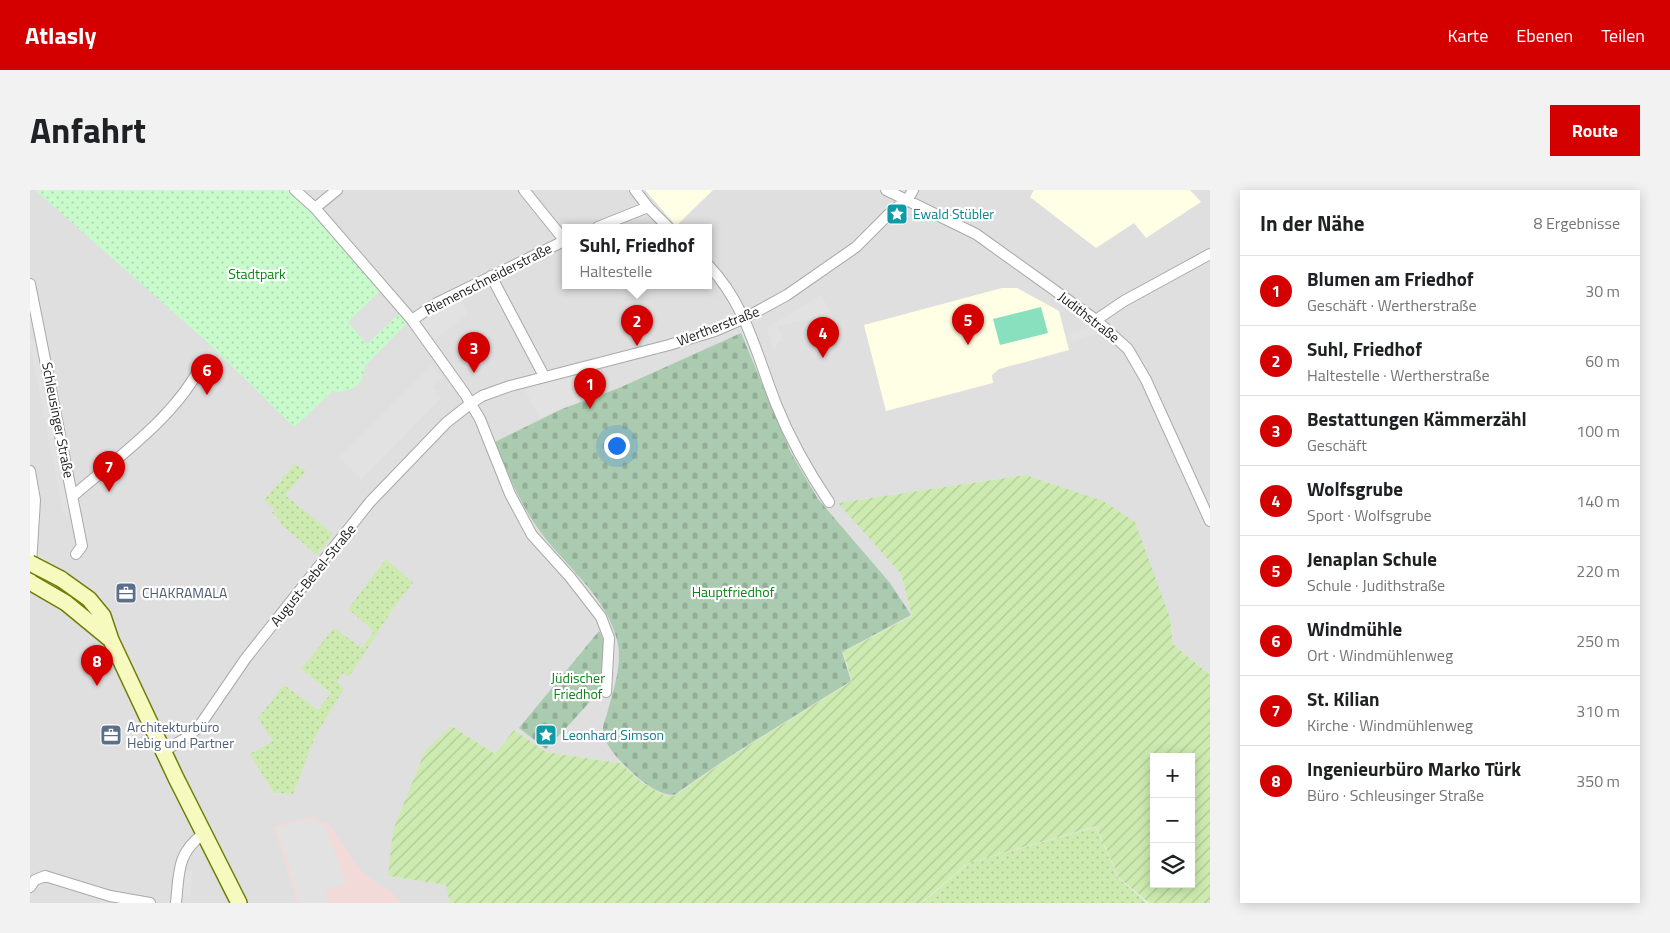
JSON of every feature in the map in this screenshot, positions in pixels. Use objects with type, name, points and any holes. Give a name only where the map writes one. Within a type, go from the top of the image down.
[{"type":"main road","points":[[30,563],[83,594],[103,616],[111,640],[203,834],[239,903]]},
{"type":"main road","points":[[30,582],[55,595],[111,640]]},
{"type":"street","points":[[295,190],[314,208],[412,320],[448,368],[480,419],[510,494],[532,535],[601,617],[610,638],[606,692]]},
{"type":"street","points":[[314,208],[337,190]]},
{"type":"street","points":[[524,190],[562,236]]},
{"type":"street","points":[[635,190],[665,224]]},
{"type":"street","name":"Judithstraße","points":[[886,190],[910,195],[976,234],[1096,320],[1128,349],[1143,374],[1210,521]]},
{"type":"street","name":"Wertherstraße","points":[[470,404],[495,391],[544,376],[669,345],[715,331],[745,318],[787,295],[856,247],[910,195]]},
{"type":"street","points":[[606,224],[648,207]]},
{"type":"street","name":"Riemenschneiderstraße","points":[[412,320],[437,303],[562,241]]},
{"type":"street","points":[[1096,320],[1124,301],[1210,254]]},
{"type":"street","points":[[712,269],[745,318],[791,438],[807,470],[829,502]]},
{"type":"street","points":[[491,276],[544,376]]},
{"type":"street","name":"Schleusinger Straße","points":[[30,284],[82,546],[76,554]]},
{"type":"street","points":[[73,496],[161,418],[192,385],[203,362]]},
{"type":"street","name":"August-Bebel-Straße","points":[[164,751],[186,738],[198,728],[246,658],[370,502],[446,423],[470,404]]},
{"type":"street","points":[[30,471],[35,500],[30,582]]},
{"type":"street","points":[[176,903],[183,855],[191,842],[203,834]]},
{"type":"street","points":[[30,887],[35,880],[45,876],[110,896],[150,903]]},
{"type":"shaded area","points":[[30,190],[1210,190],[1210,675],[1173,644],[1170,618],[1025,475],[839,503],[901,574],[912,616],[843,652],[852,681],[732,756],[674,796],[665,796],[640,781],[620,763],[546,752],[514,730],[495,754],[452,726],[388,876],[447,885],[450,903],[30,903]]},
{"type":"shaded area","points":[[645,190],[713,190],[678,224],[674,224]]},
{"type":"shaded area","points":[[1034,190],[1190,190],[1201,202],[1146,238],[1134,223],[1096,248],[1030,197]]},
{"type":"shaded area","points":[[1002,288],[1017,288],[1059,311],[1069,350],[999,369],[992,375],[993,383],[886,411],[864,325]]},
{"type":"shaded area","points":[[821,295],[842,333],[823,338],[821,333],[817,334],[808,319],[778,326],[782,340],[776,344],[777,350],[773,351],[767,328]]},
{"type":"shaded area","points":[[460,300],[468,314],[435,340],[422,323],[433,314]]},
{"type":"shaded area","points":[[1101,326],[1105,332],[1072,341],[1070,334]]},
{"type":"shaded area","points":[[38,340],[73,515],[64,516],[30,346],[30,341]]},
{"type":"shaded area","points":[[430,365],[442,377],[432,387],[442,397],[361,479],[339,457]]},
{"type":"shaded area","points":[[582,374],[584,378],[589,376],[597,392],[540,418],[524,389]]},
{"type":"shaded area","points":[[311,817],[328,823],[363,873],[395,895],[401,903],[297,903],[274,826]]},
{"type":"shaded area","points":[[310,819],[325,825],[346,884],[325,890],[329,903],[300,903],[277,827]]},
{"type":"shaded area","points":[[1096,826],[1119,878],[1149,903],[1118,878],[1096,827],[969,863],[921,903],[968,863]]},
{"type":"shaded area","points":[[185,870],[193,871],[190,897],[183,896]]},
{"type":"green space","name":"Stadtpark","points":[[35,190],[290,190],[313,210],[381,290],[348,322],[367,344],[400,313],[408,322],[365,366],[359,383],[345,391],[332,392],[294,427],[206,341]]},
{"type":"green space","points":[[1041,307],[1048,333],[1000,345],[993,319]]},
{"type":"green space","name":"Hauptfriedhof","points":[[741,333],[791,453],[818,499],[890,583],[911,615],[842,652],[851,681],[732,755],[674,795],[669,795],[653,788],[639,778],[620,760],[606,742],[603,727],[615,684],[619,658],[619,649],[612,624],[604,609],[584,582],[549,543],[532,520],[514,488],[495,442],[562,409],[619,388]]},
{"type":"green space","points":[[295,464],[306,471],[285,495],[333,534],[317,555],[280,524],[280,519],[272,513],[275,509],[264,500]]},
{"type":"green space","points":[[1025,475],[1103,501],[1135,522],[1170,618],[1173,644],[1210,675],[1210,903],[1149,903],[1119,878],[1096,826],[968,863],[921,903],[450,903],[446,885],[388,876],[393,830],[425,751],[452,726],[495,754],[514,730],[546,752],[620,763],[640,781],[665,796],[674,796],[732,756],[852,681],[843,652],[912,616],[901,574],[838,503]]},
{"type":"green space","points":[[386,559],[413,583],[393,609],[349,677],[343,673],[337,682],[344,688],[315,737],[293,794],[274,793],[250,754],[273,741],[258,718],[284,685],[318,710],[331,693],[301,669],[334,628],[362,648],[374,631],[348,609]]},
{"type":"green space","name":"Jüdischer Friedhof","points":[[599,631],[604,644],[606,659],[600,687],[584,709],[546,749],[519,728]]},
{"type":"green space","points":[[1096,827],[1118,878],[1147,903],[922,903],[969,863]]},
{"type":"place","name":"Ewald Stübler","points":[[897,214]]},
{"type":"place","name":"Jenaplan Schule","points":[[968,345]]},
{"type":"place","name":"Suhl, Friedhof","points":[[637,346]]},
{"type":"place","name":"Wolfsgrube","points":[[823,358]]},
{"type":"place","name":"Bestattungen Kämmerzähl","points":[[474,373]]},
{"type":"place","name":"Windmühle","points":[[207,395]]},
{"type":"place","name":"Blumen am Friedhof","points":[[590,409]]},
{"type":"place","name":"St. Kilian","points":[[109,492]]},
{"type":"place","name":"CHAKRAMALA","points":[[126,593]]},
{"type":"place","name":"Ingenieurbüro Marko Türk","points":[[97,686]]},
{"type":"place","name":"Architekturbüro Hebig und Partner","points":[[111,735]]},
{"type":"place","name":"Leonhard Simson","points":[[546,735]]}]
